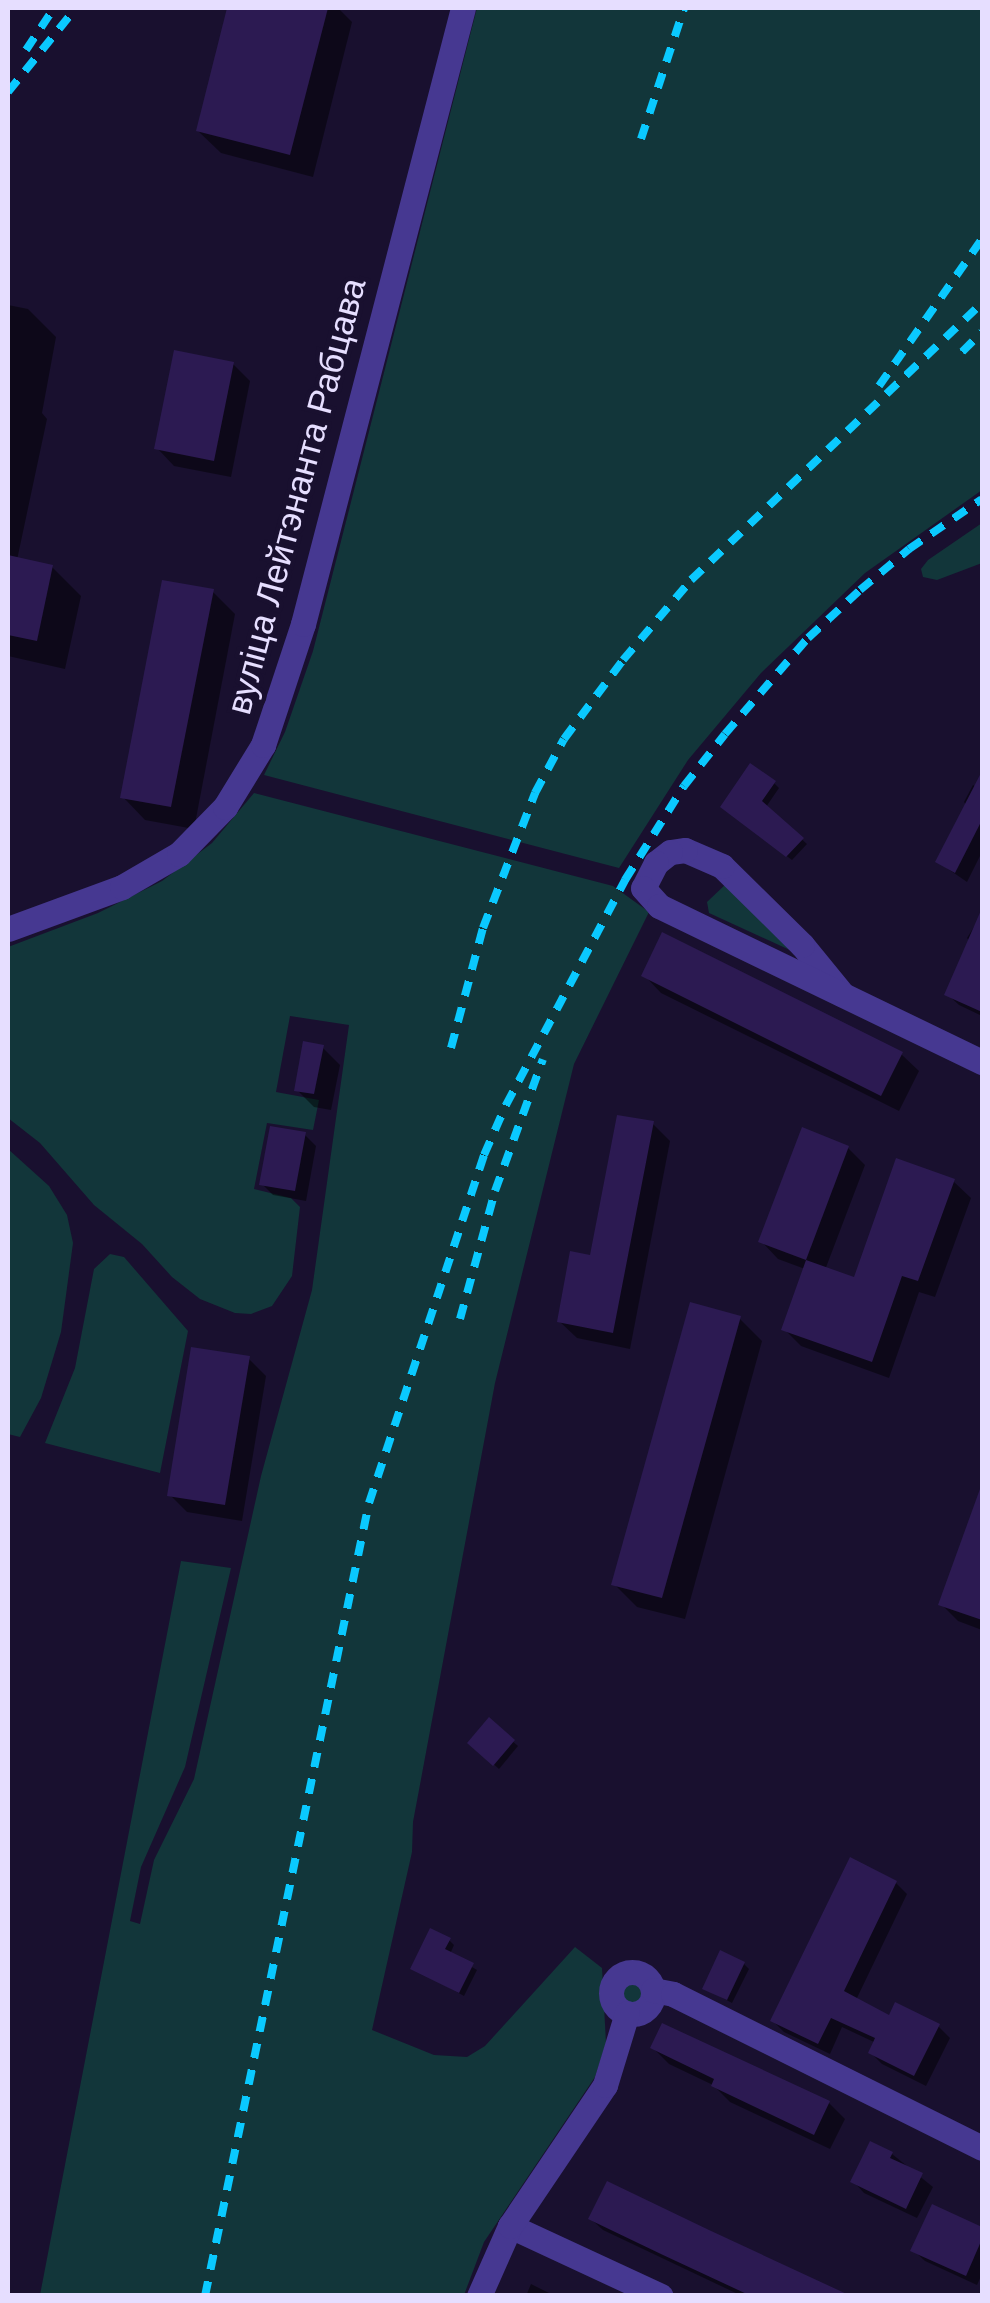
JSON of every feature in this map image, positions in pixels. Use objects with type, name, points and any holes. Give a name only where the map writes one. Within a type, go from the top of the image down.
[{"type":"street","name":"вуліца Лейтэнанта Рабцава","points":[[8,929],[122,887],[179,854],[224,807],[263,745],[303,624],[463,8]]},
{"type":"street","points":[[842,994],[802,945],[722,866],[685,850],[670,852],[656,863],[644,888],[650,900],[842,994],[982,1062]]},
{"type":"street","points":[[627,2013],[616,2005],[611,1992],[621,1975],[641,1974],[653,1990],[674,1994],[982,2148]]},
{"type":"street","points":[[627,2013],[646,2008],[653,1990]]},
{"type":"street","points":[[479,2296],[510,2226],[605,2085],[627,2013]]},
{"type":"street","points":[[510,2226],[661,2296]]},
{"type":"green space","points":[[477,8],[982,8],[982,490],[865,573],[761,673],[688,760],[619,868],[264,775],[285,732],[313,651]]},
{"type":"green space","points":[[982,523],[982,563],[937,580],[923,577],[921,569],[928,560]]},
{"type":"green space","points":[[254,793],[613,886],[649,912],[574,1064],[495,1383],[413,1822],[412,1852],[372,2030],[434,2055],[467,2057],[485,2046],[575,1947],[602,1968],[606,2043],[595,2077],[484,2242],[464,2295],[40,2295],[181,1561],[231,1568],[185,1767],[141,1867],[130,1921],[140,1924],[154,1860],[194,1779],[261,1476],[312,1290],[349,1025],[290,1016],[276,1092],[319,1100],[313,1130],[267,1123],[254,1189],[291,1198],[300,1207],[292,1276],[272,1306],[251,1314],[235,1313],[200,1299],[172,1277],[142,1244],[94,1205],[40,1143],[8,1118],[8,947],[98,913],[162,881],[212,843]]},
{"type":"green space","points":[[728,882],[792,951],[709,913],[707,902]]},
{"type":"green space","points":[[8,1149],[49,1186],[67,1215],[73,1243],[61,1332],[41,1398],[20,1437],[8,1434]]},
{"type":"green space","points":[[110,1254],[124,1257],[188,1331],[160,1473],[45,1443],[75,1368],[94,1269]]},
{"type":"green space","points":[[632,1976],[643,1981],[648,1992],[643,2003],[632,2008],[621,2003],[616,1992],[621,1981]]},
{"type":"building","points":[[227,8],[328,8],[290,155],[196,131]]},
{"type":"building","points":[[174,350],[234,362],[214,461],[154,449]]},
{"type":"building","points":[[8,555],[53,565],[37,641],[8,635]]},
{"type":"building","points":[[162,580],[214,589],[171,807],[120,798]]},
{"type":"building","points":[[750,763],[776,781],[762,801],[804,838],[786,857],[720,807]]},
{"type":"building","points":[[982,771],[982,820],[955,873],[935,862]]},
{"type":"building","points":[[982,908],[982,1012],[944,995]]},
{"type":"building","points":[[662,932],[903,1052],[881,1096],[641,976]]},
{"type":"building","points":[[303,1041],[324,1045],[314,1094],[294,1091]]},
{"type":"building","points":[[617,1115],[654,1121],[613,1333],[557,1322],[570,1251],[590,1255]]},
{"type":"building","points":[[270,1126],[306,1132],[295,1191],[259,1185]]},
{"type":"building","points":[[802,1127],[849,1146],[806,1260],[758,1242]]},
{"type":"building","points":[[896,1158],[955,1179],[918,1281],[902,1276],[872,1362],[781,1330],[806,1260],[854,1277]]},
{"type":"building","points":[[690,1302],[741,1316],[662,1598],[611,1585]]},
{"type":"building","points":[[191,1347],[250,1356],[225,1505],[167,1496]]},
{"type":"building","points":[[982,1490],[982,1620],[938,1605]]},
{"type":"building","points":[[489,1717],[515,1740],[493,1766],[467,1743]]},
{"type":"building","points":[[850,1857],[897,1881],[844,1991],[889,2015],[895,2002],[940,2024],[914,2076],[868,2053],[875,2038],[831,2018],[818,2044],[770,2021]]},
{"type":"building","points":[[430,1928],[451,1938],[445,1949],[474,1963],[459,1993],[410,1969]]},
{"type":"building","points":[[720,1950],[745,1962],[727,2000],[702,1989]]},
{"type":"building","points":[[662,2023],[830,2101],[814,2135],[711,2086],[714,2079],[650,2048]]},
{"type":"building","points":[[870,2141],[893,2152],[890,2158],[923,2173],[906,2209],[850,2182]]},
{"type":"building","points":[[607,2181],[851,2296],[751,2296],[663,2255],[588,2219]]},
{"type":"building","points":[[932,2204],[982,2227],[982,2239],[966,2276],[910,2251]]},
{"type":"railway","points":[[26,50],[54,8]]},
{"type":"railway","points":[[8,92],[76,8]]},
{"type":"railway","points":[[641,139],[684,8]]},
{"type":"railway","points":[[879,386],[982,239]]},
{"type":"railway","points":[[451,1048],[483,928],[535,793],[564,739],[623,660],[691,580],[982,303]]},
{"type":"railway","points":[[962,352],[982,332]]},
{"type":"railway","points":[[205,2296],[369,1503],[484,1155],[506,1105],[625,880],[684,786],[808,638],[909,549],[982,499]]},
{"type":"railway","points":[[460,1319],[495,1191],[543,1059]]}]
